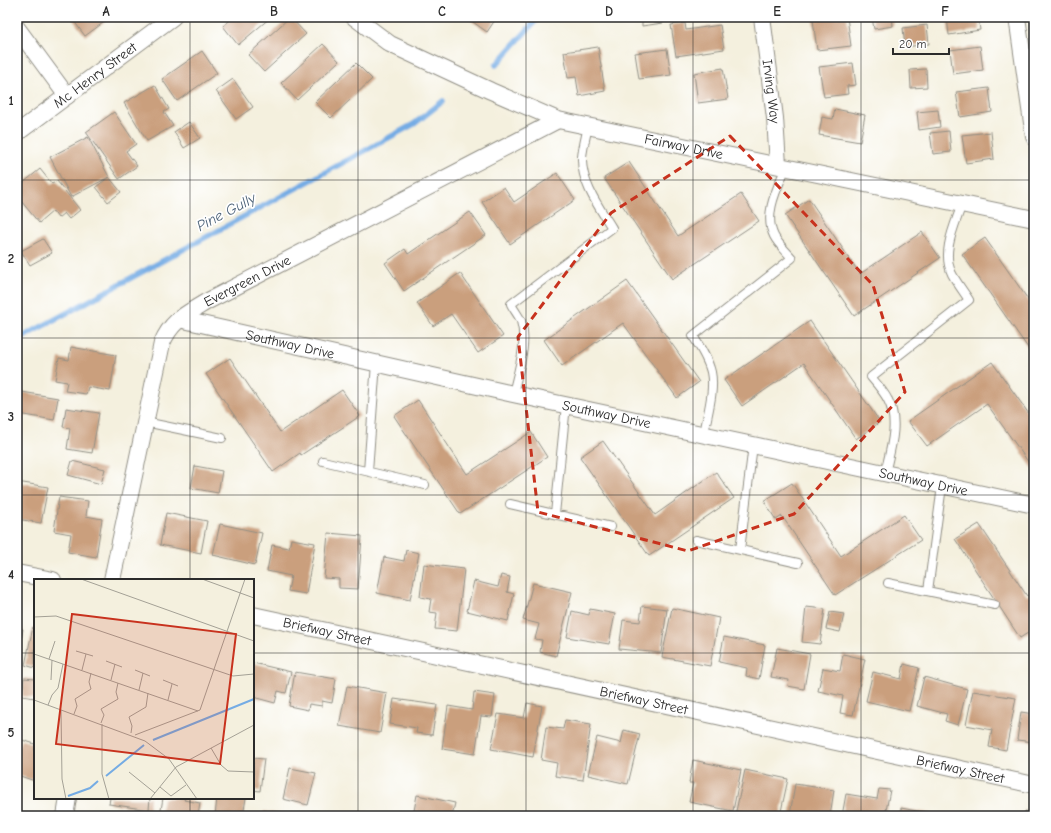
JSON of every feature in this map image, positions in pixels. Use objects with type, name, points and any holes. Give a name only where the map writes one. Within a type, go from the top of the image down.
[{"type":"street","name":"Mc Henry Street","points":[[17,133],[173,17]]},
{"type":"street","name":"Fairway Drive","points":[[354,17],[390,44],[558,120],[1034,219]]},
{"type":"street","name":"Irving Way","points":[[762,17],[782,166]]},
{"type":"street","points":[[1017,17],[1034,137]]},
{"type":"street","points":[[17,28],[67,96]]},
{"type":"street","name":"Evergreen Drive","points":[[112,579],[162,343],[168,329],[180,319],[206,302],[558,120]]},
{"type":"street","name":"Southway Drive","points":[[180,319],[513,394],[1034,505]]},
{"type":"street","points":[[17,573],[48,579]]},
{"type":"street","name":"Briefway Street","points":[[254,616],[1034,786]]},
{"type":"street","points":[[65,816],[68,799]]},
{"type":"lane","points":[[513,394],[522,354],[523,335],[520,321],[511,304],[612,228],[593,196],[584,175],[582,157],[588,126]]},
{"type":"lane","points":[[704,434],[710,398],[711,373],[707,359],[693,336],[792,258],[774,236],[770,223],[773,201],[782,166]]},
{"type":"lane","points":[[885,473],[893,440],[893,417],[888,400],[871,377],[969,300],[951,272],[947,255],[951,236],[962,204]]},
{"type":"lane","points":[[368,472],[376,363]]},
{"type":"lane","points":[[555,514],[566,405]]},
{"type":"lane","points":[[145,422],[222,438]]},
{"type":"lane","points":[[740,550],[753,445]]},
{"type":"lane","points":[[323,461],[425,485]]},
{"type":"lane","points":[[928,591],[942,486]]},
{"type":"lane","points":[[510,504],[612,527]]},
{"type":"lane","points":[[696,540],[798,563]]},
{"type":"lane","points":[[888,582],[995,605]]},
{"type":"highlighted area","points":[[730,136],[873,285],[905,392],[794,514],[688,551],[538,512],[518,337],[611,213]]},
{"type":"building","points":[[71,17],[111,17],[85,36]]},
{"type":"building","points":[[234,17],[271,17],[238,45],[223,26]]},
{"type":"building","points":[[290,17],[306,34],[264,72],[248,55]]},
{"type":"building","points":[[466,17],[497,17],[487,32]]},
{"type":"building","points":[[642,17],[663,17],[663,23],[642,26]]},
{"type":"building","points":[[847,17],[851,46],[817,50],[813,20]]},
{"type":"building","points":[[872,17],[892,17],[893,26],[874,29]]},
{"type":"building","points":[[947,17],[978,17],[980,30],[949,35]]},
{"type":"building","points":[[685,23],[686,30],[720,25],[724,49],[676,56],[671,25]]},
{"type":"building","points":[[927,25],[929,44],[905,47],[903,28]]},
{"type":"building","points":[[323,44],[339,61],[297,100],[281,83]]},
{"type":"building","points":[[980,46],[983,70],[953,74],[950,50]]},
{"type":"building","points":[[598,47],[605,91],[579,96],[576,77],[568,78],[564,52]]},
{"type":"building","points":[[667,49],[671,75],[639,79],[635,53]]},
{"type":"building","points":[[202,51],[217,73],[177,101],[162,79]]},
{"type":"building","points":[[356,63],[372,79],[331,118],[315,102]]},
{"type":"building","points":[[853,63],[856,85],[847,86],[848,94],[824,97],[819,67]]},
{"type":"building","points":[[723,68],[728,99],[698,103],[694,73]]},
{"type":"building","points":[[926,69],[927,87],[911,88],[910,70]]},
{"type":"building","points":[[233,79],[253,107],[236,119],[216,91]]},
{"type":"building","points":[[155,85],[169,109],[164,112],[173,126],[147,141],[124,103]]},
{"type":"building","points":[[989,88],[992,112],[960,117],[956,92]]},
{"type":"building","points":[[835,109],[865,115],[860,142],[819,135],[822,117],[833,119]]},
{"type":"building","points":[[938,110],[940,127],[919,130],[917,112]]},
{"type":"building","points":[[114,112],[136,144],[126,151],[137,166],[119,179],[86,132]]},
{"type":"building","points":[[189,122],[200,138],[184,148],[174,132]]},
{"type":"building","points":[[949,131],[951,152],[933,154],[930,133]]},
{"type":"building","points":[[991,132],[994,159],[966,163],[962,135]]},
{"type":"building","points":[[88,137],[109,177],[71,197],[50,157]]},
{"type":"building","points":[[629,162],[678,236],[741,194],[759,221],[672,279],[604,178]]},
{"type":"building","points":[[40,169],[52,184],[57,181],[80,210],[69,219],[64,213],[58,218],[53,211],[39,223],[17,196],[17,188]]},
{"type":"building","points":[[557,173],[575,200],[510,244],[482,202],[504,187],[514,202]]},
{"type":"building","points":[[109,177],[121,192],[108,202],[96,187]]},
{"type":"building","points":[[809,199],[860,274],[922,232],[940,258],[854,316],[785,215]]},
{"type":"building","points":[[470,212],[486,235],[404,291],[385,263],[405,249],[408,254]]},
{"type":"building","points":[[985,238],[1034,308],[1033,355],[962,254]]},
{"type":"building","points":[[43,239],[52,253],[30,265],[21,251]]},
{"type":"building","points":[[460,273],[503,336],[478,353],[451,314],[433,326],[417,303]]},
{"type":"building","points":[[627,281],[699,382],[677,398],[623,323],[562,366],[544,340]]},
{"type":"building","points":[[810,321],[880,422],[856,439],[804,363],[742,406],[724,380]]},
{"type":"building","points":[[71,347],[116,355],[110,391],[88,387],[86,394],[65,391],[67,382],[55,380],[59,358],[69,360]]},
{"type":"building","points":[[230,358],[280,432],[342,390],[360,416],[301,455],[300,453],[273,472],[206,374]]},
{"type":"building","points":[[992,362],[1034,421],[1034,470],[987,404],[927,446],[908,421]]},
{"type":"building","points":[[22,392],[58,398],[54,420],[19,414]]},
{"type":"building","points":[[418,400],[467,474],[531,432],[547,457],[460,514],[394,416]]},
{"type":"building","points":[[66,408],[99,413],[92,453],[67,449],[70,428],[63,427]]},
{"type":"building","points":[[603,441],[655,515],[716,472],[734,498],[649,556],[580,457]]},
{"type":"building","points":[[72,461],[105,469],[101,484],[68,475]]},
{"type":"building","points":[[195,466],[222,471],[218,493],[191,488]]},
{"type":"building","points":[[17,482],[48,487],[41,523],[17,519]]},
{"type":"building","points":[[792,483],[841,556],[904,515],[921,540],[835,595],[782,516],[776,520],[764,501]]},
{"type":"building","points":[[59,497],[88,501],[86,516],[102,519],[96,557],[68,552],[71,534],[54,531]]},
{"type":"building","points":[[166,513],[207,521],[201,553],[160,545]]},
{"type":"building","points":[[220,524],[262,533],[255,565],[213,555]]},
{"type":"building","points":[[979,524],[1027,596],[1034,592],[1034,629],[1020,638],[955,539]]},
{"type":"building","points":[[328,533],[362,536],[358,589],[339,588],[339,579],[324,578]]},
{"type":"building","points":[[291,539],[315,543],[306,594],[288,591],[291,576],[267,571],[272,545],[289,548]]},
{"type":"building","points":[[406,550],[419,553],[410,600],[377,593],[384,557],[404,561]]},
{"type":"building","points":[[424,564],[464,569],[457,631],[435,629],[437,613],[429,612],[431,599],[420,597]]},
{"type":"building","points":[[501,575],[510,577],[507,592],[514,594],[508,621],[467,611],[474,581],[498,587]]},
{"type":"building","points":[[533,583],[572,592],[556,656],[540,652],[542,640],[535,639],[539,624],[523,620]]},
{"type":"building","points":[[642,606],[667,609],[661,653],[619,649],[623,620],[640,622]]},
{"type":"building","points":[[806,607],[825,609],[820,644],[802,642]]},
{"type":"building","points":[[672,608],[719,618],[710,666],[662,657]]},
{"type":"building","points":[[590,609],[615,614],[609,644],[567,637],[572,611],[589,615]]},
{"type":"building","points":[[830,612],[844,614],[840,632],[826,629]]},
{"type":"building","points":[[33,627],[34,668],[25,665]]},
{"type":"building","points":[[17,628],[23,629],[18,660],[17,660]]},
{"type":"building","points":[[724,637],[765,645],[759,679],[746,676],[747,668],[719,662]]},
{"type":"building","points":[[777,648],[810,654],[804,689],[788,686],[789,680],[771,677]]},
{"type":"building","points":[[843,654],[865,659],[853,715],[840,713],[843,696],[818,691],[823,668],[840,671]]},
{"type":"building","points":[[254,663],[291,672],[286,693],[278,691],[275,703],[254,697]]},
{"type":"building","points":[[904,664],[919,668],[909,711],[866,701],[873,672],[901,679]]},
{"type":"building","points":[[295,672],[336,679],[332,703],[322,701],[322,706],[309,704],[308,710],[289,706]]},
{"type":"building","points":[[924,677],[967,689],[958,725],[945,721],[947,714],[917,706]]},
{"type":"building","points":[[24,678],[34,679],[34,698],[22,696]]},
{"type":"building","points":[[347,686],[387,693],[380,733],[339,726]]},
{"type":"building","points":[[973,691],[1016,698],[1006,750],[989,747],[992,730],[966,725]]},
{"type":"building","points":[[474,692],[495,695],[492,717],[481,716],[475,754],[442,749],[448,706],[472,710]]},
{"type":"building","points":[[394,699],[437,705],[432,735],[416,733],[417,728],[390,724]]},
{"type":"building","points":[[527,703],[542,706],[533,757],[491,749],[498,714],[524,718]]},
{"type":"building","points":[[1021,712],[1034,714],[1034,742],[1017,740]]},
{"type":"building","points":[[565,720],[591,724],[583,780],[555,776],[557,763],[541,760],[546,727],[563,729]]},
{"type":"building","points":[[624,730],[640,734],[628,784],[588,775],[597,737],[621,743]]},
{"type":"building","points":[[22,740],[34,744],[34,781],[17,775],[17,753]]},
{"type":"building","points":[[254,758],[264,759],[260,791],[254,790]]},
{"type":"building","points":[[693,760],[741,770],[733,811],[689,802],[693,783],[689,783]]},
{"type":"building","points":[[290,768],[316,773],[308,805],[283,799]]},
{"type":"building","points":[[745,770],[788,779],[780,816],[761,816],[736,811]]},
{"type":"building","points":[[795,784],[834,790],[830,816],[790,815]]},
{"type":"building","points":[[879,789],[890,790],[885,816],[842,816],[846,794],[877,799]]},
{"type":"building","points":[[417,795],[455,803],[452,816],[413,816]]},
{"type":"building","points":[[110,799],[150,799],[149,810],[109,804]]},
{"type":"building","points":[[163,799],[184,799],[200,803],[198,816],[160,816]]},
{"type":"building","points":[[217,799],[246,799],[243,816],[215,816]]},
{"type":"building","points":[[901,808],[933,814],[933,816],[900,816]]},
{"type":"building","points":[[264,811],[284,815],[284,816],[263,816]]},
{"type":"building","points":[[312,811],[327,812],[326,816],[312,816]]},
{"type":"building","points":[[1025,811],[1034,812],[1034,816],[1025,816]]},
{"type":"building","points":[[478,813],[500,815],[500,816],[478,816]]},
{"type":"waterway","name":"Pine Gully","points":[[496,65],[539,17]]},
{"type":"waterway","name":"Pine Gully","points":[[17,340],[414,124],[443,101]]}]
